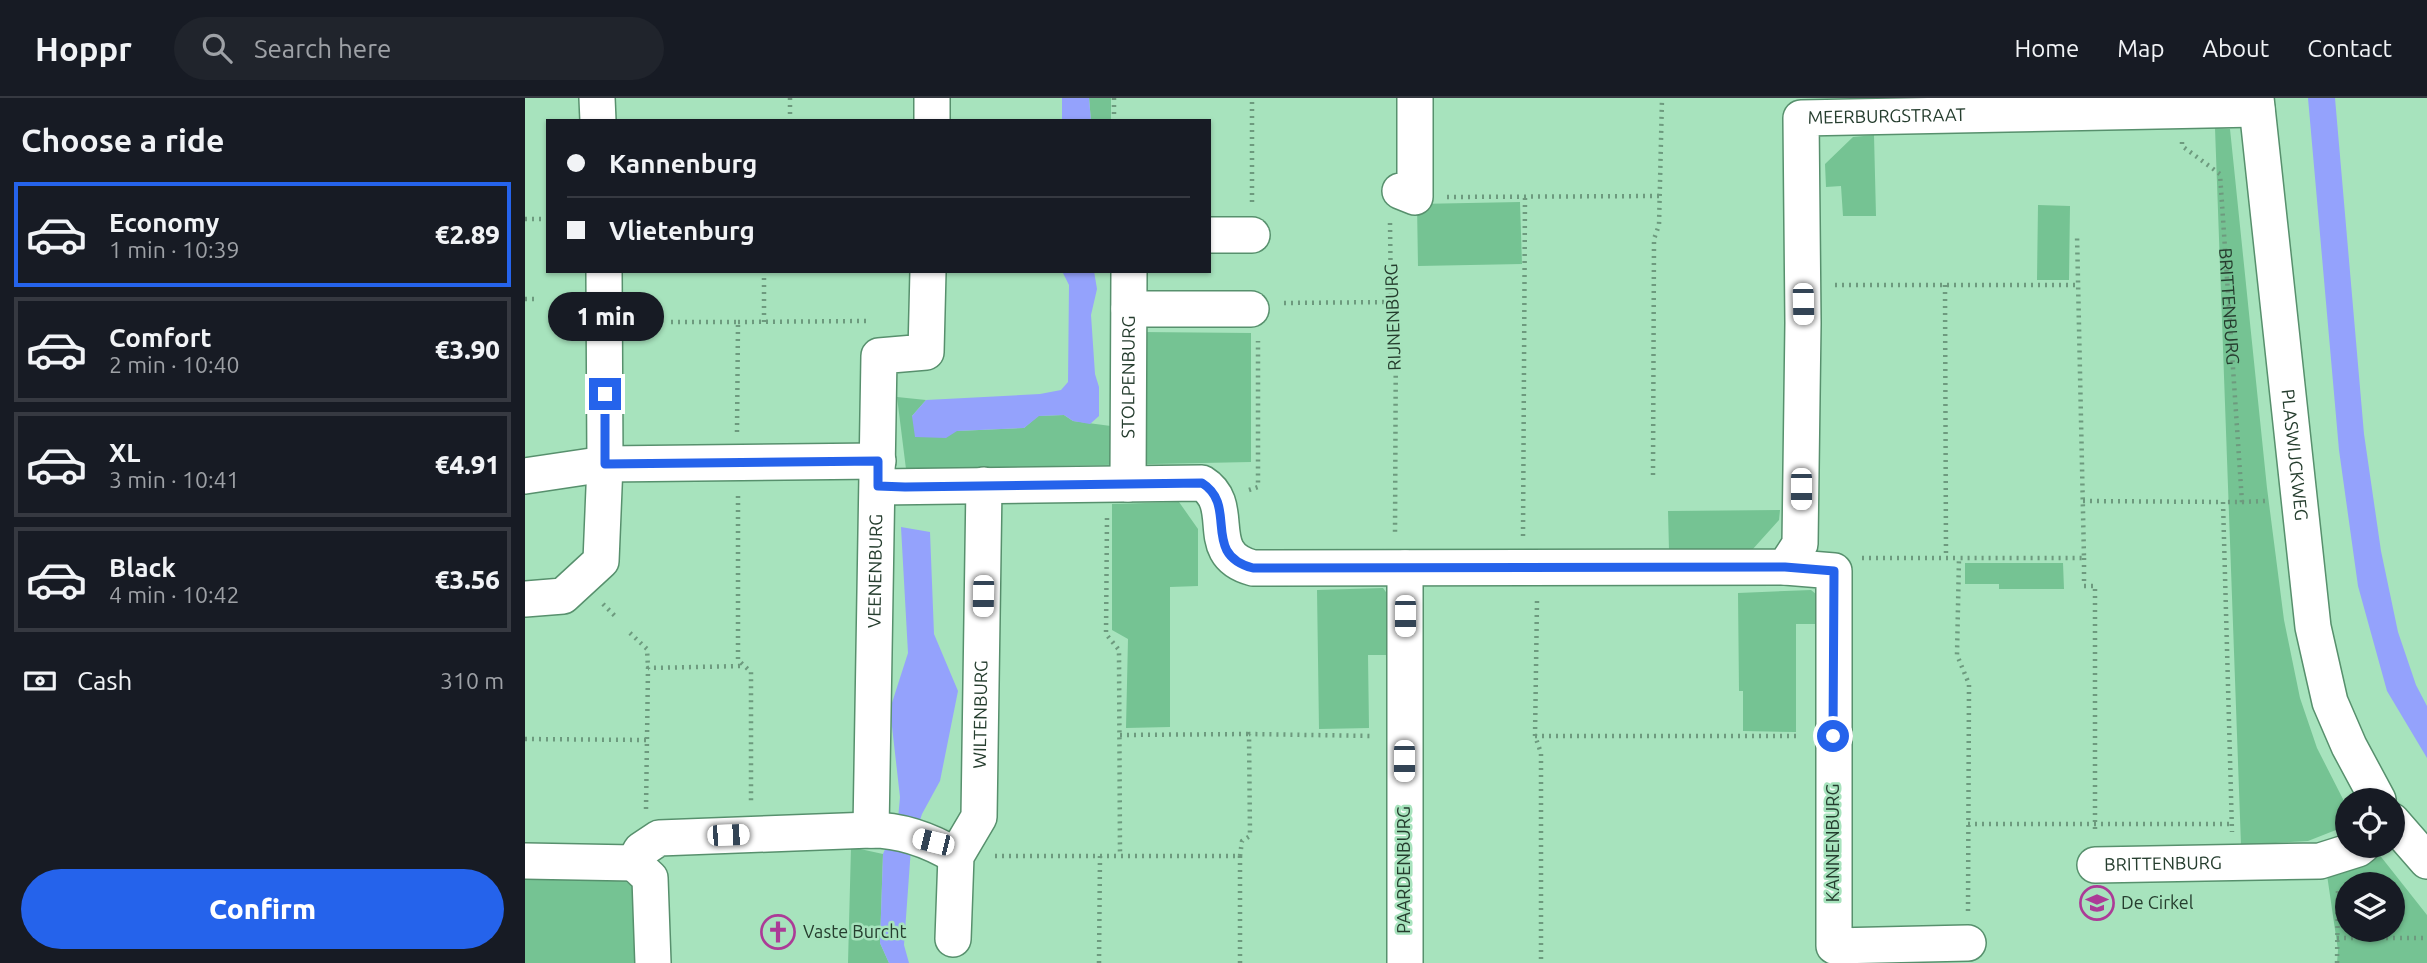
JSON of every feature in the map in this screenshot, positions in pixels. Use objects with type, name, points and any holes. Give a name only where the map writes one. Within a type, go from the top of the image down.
[{"type":"street","points":[[597,98],[598,119]]},
{"type":"street","points":[[932,98],[932,119]]},
{"type":"street","points":[[1407,194],[1415,98]]},
{"type":"street","name":"MEERBURGSTRAAT","points":[[1785,567],[1800,544],[1801,108],[2257,104]]},
{"type":"street","name":"PLASWIJCKWEG","points":[[2257,104],[2313,627],[2330,702],[2354,756],[2372,788]]},
{"type":"street","points":[[1211,235],[1248,235]]},
{"type":"street","points":[[525,599],[563,596],[601,561],[605,464],[604,273]]},
{"type":"street","points":[[879,356],[926,352],[928,273]]},
{"type":"street","name":"STOLPENBURG","points":[[1118,484],[1129,273]]},
{"type":"street","points":[[1129,309],[1255,308]]},
{"type":"street","name":"VEENENBURG","points":[[876,830],[879,356]]},
{"type":"street","points":[[525,476],[605,464],[738,464],[984,485],[1202,483],[1212,489],[1218,500],[1224,546],[1230,557],[1238,564],[1253,568],[1785,567],[1834,571]]},
{"type":"street","name":"WILTENBURG","points":[[953,939],[944,849],[979,817],[984,485]]},
{"type":"street","name":"PAARDENBURG","points":[[1400,568],[1405,963]]},
{"type":"street","name":"KANNENBURG","points":[[1834,571],[1834,946],[1968,943]]},
{"type":"street","points":[[525,861],[643,853],[659,838],[876,830],[944,849]]},
{"type":"street","name":"PLASWIJCKWEG","points":[[2405,836],[2427,861]]},
{"type":"street","points":[[643,853],[650,878],[653,963]]},
{"type":"street","name":"BRITTENBURG","points":[[2095,865],[2320,861],[2335,856]]},
{"type":"path","points":[[790,98],[790,119]]},
{"type":"path","points":[[1114,98],[1114,119]]},
{"type":"path","points":[[1248,235],[1252,212],[1252,98]]},
{"type":"path","points":[[1653,475],[1654,239],[1659,225],[1662,98]]},
{"type":"path","name":"BRITTENBURG","points":[[2179,105],[2182,146],[2220,174],[2242,502],[2223,502],[2233,864]]},
{"type":"path","name":"RIJNENBURG","points":[[1400,568],[1390,192],[1407,194]]},
{"type":"path","points":[[1407,194],[1660,196]]},
{"type":"path","points":[[1525,197],[1530,568],[1535,736],[1541,753],[1541,963]]},
{"type":"path","points":[[525,219],[546,219]]},
{"type":"path","points":[[2077,234],[2084,586],[2095,586],[2095,865]]},
{"type":"path","points":[[764,273],[764,322]]},
{"type":"path","points":[[1802,285],[2078,285]]},
{"type":"path","points":[[1945,285],[1946,557]]},
{"type":"path","points":[[525,299],[535,299]]},
{"type":"path","points":[[1258,487],[1255,308],[1272,304],[1391,302]]},
{"type":"path","points":[[671,322],[866,321],[879,356]]},
{"type":"path","points":[[738,322],[738,660],[751,672],[751,835]]},
{"type":"path","points":[[1118,484],[1106,634],[1119,650],[1120,856]]},
{"type":"path","points":[[2083,501],[2223,502]]},
{"type":"path","points":[[1834,571],[1841,558],[2084,558]]},
{"type":"path","points":[[1959,558],[1957,655],[1969,684],[1968,943]]},
{"type":"path","points":[[630,633],[647,649],[646,826],[643,853]]},
{"type":"path","points":[[648,668],[744,666]]},
{"type":"path","points":[[1240,963],[1240,856],[1242,841],[1250,836],[1249,734]]},
{"type":"path","points":[[1120,735],[1404,736]]},
{"type":"path","points":[[1535,736],[1833,736]]},
{"type":"path","points":[[525,739],[647,740]]},
{"type":"path","points":[[1968,824],[2232,824]]},
{"type":"path","points":[[944,849],[1100,856],[1240,856]]},
{"type":"path","points":[[1099,963],[1100,856]]},
{"type":"path","points":[[2320,861],[2335,876]]},
{"type":"path","points":[[2405,938],[2427,938]]},
{"type":"path","points":[[2337,942],[2337,963]]},
{"type":"green space","points":[[1089,98],[1111,98],[1111,119],[1091,119]]},
{"type":"green space","points":[[2215,128],[2230,129],[2267,488],[2284,620],[2300,698],[2317,748],[2337,788],[2335,788],[2335,830],[2308,841],[2241,845]]},
{"type":"green space","points":[[1874,135],[1876,216],[1843,216],[1841,186],[1826,187],[1825,164],[1853,137]]},
{"type":"green space","points":[[1520,202],[1522,264],[1418,266],[1417,204]]},
{"type":"green space","points":[[2038,205],[2070,206],[2069,280],[2037,280]]},
{"type":"green space","points":[[1141,332],[1251,333],[1251,462],[906,469],[897,397],[926,400],[912,416],[957,431],[1024,428],[1038,416],[1064,415],[1073,421],[1141,430]]},
{"type":"green space","points":[[1179,502],[1198,529],[1198,586],[1170,587],[1170,727],[1126,728],[1128,639],[1112,630],[1112,504]]},
{"type":"green space","points":[[1780,510],[1779,520],[1752,550],[1669,550],[1668,511]]},
{"type":"green space","points":[[1965,563],[2063,563],[2064,589],[1999,589],[1999,584],[1965,584]]},
{"type":"green space","points":[[1383,588],[1391,599],[1391,655],[1368,655],[1369,728],[1319,729],[1317,590]]},
{"type":"green space","points":[[1811,590],[1821,598],[1819,624],[1796,624],[1796,732],[1743,731],[1743,691],[1739,691],[1738,593]]},
{"type":"green space","points":[[851,847],[883,854],[880,943],[889,963],[848,963]]},
{"type":"green space","points":[[2361,858],[2382,858],[2393,872],[2335,872],[2335,930],[2326,868]]},
{"type":"green space","points":[[525,872],[612,872],[638,890],[639,963],[525,963]]},
{"type":"green space","points":[[2405,887],[2427,915],[2427,963],[2337,963],[2337,942],[2405,942]]},
{"type":"water","points":[[1062,98],[1089,98],[1091,119],[1062,119]]},
{"type":"water","points":[[2308,98],[2335,98],[2364,434],[2381,551],[2398,632],[2416,685],[2427,706],[2427,758],[2387,691],[2358,586],[2339,450]]},
{"type":"water","points":[[1063,273],[1094,273],[1097,289],[1091,315],[1095,374],[1099,387],[1099,416],[1090,424],[1073,421],[1064,415],[1039,416],[1024,428],[957,431],[946,438],[915,437],[912,416],[926,400],[1040,394],[1061,390],[1068,382],[1069,285]]},
{"type":"water","points":[[901,527],[930,532],[934,634],[958,691],[940,781],[922,814],[911,848],[904,945],[909,963],[889,963],[880,943],[883,854],[898,819],[900,797],[890,709],[908,653]]},
{"type":"place","name":"De Cirkel","points":[[2097,903]]},
{"type":"place","name":"Vaste Burcht","points":[[778,932]]},
{"type":"route","points":[[605,394],[605,464],[878,461],[878,486],[905,487],[1202,483],[1212,489],[1218,500],[1224,546],[1230,557],[1238,564],[1253,568],[1785,567],[1834,571],[1833,736]]}]
